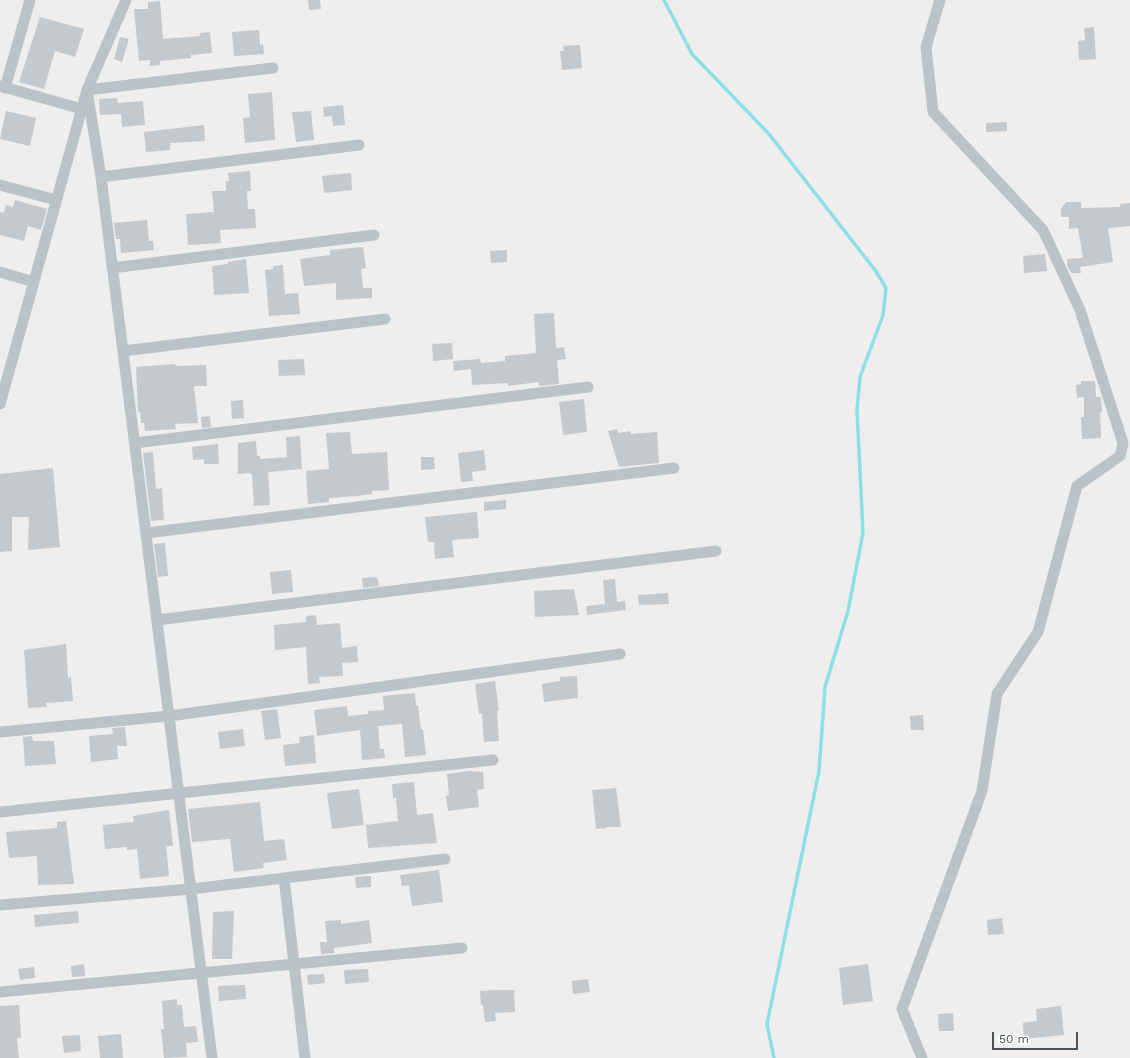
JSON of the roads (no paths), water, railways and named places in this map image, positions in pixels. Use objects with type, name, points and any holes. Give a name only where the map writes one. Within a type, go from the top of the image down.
[{"type":"street","points":[[30,0],[3,87],[82,109]]},
{"type":"street","points":[[1,399],[87,90],[126,0]]},
{"type":"street","points":[[922,1058],[902,1009],[982,791],[997,694],[1038,632],[1077,486],[1120,456],[1123,443],[1080,310],[1043,230],[933,112],[926,47],[940,0]]},
{"type":"street","points":[[87,90],[273,68]]},
{"type":"street","points":[[87,90],[101,177],[212,1058]]},
{"type":"street","points":[[101,177],[359,145]]},
{"type":"street","points":[[0,185],[56,200]]},
{"type":"street","points":[[112,268],[374,235]]},
{"type":"street","points":[[0,272],[34,282]]},
{"type":"street","points":[[123,351],[385,319]]},
{"type":"street","points":[[135,443],[588,387]]},
{"type":"street","points":[[146,533],[674,468]]},
{"type":"street","points":[[157,620],[716,551]]},
{"type":"street","points":[[0,732],[169,716],[620,654]]},
{"type":"street","points":[[0,812],[494,760]]},
{"type":"street","points":[[0,905],[190,888],[445,859]]},
{"type":"street","points":[[284,878],[305,1058]]},
{"type":"street","points":[[0,992],[462,948]]},
{"type":"waterway","points":[[664,0],[692,54],[769,134],[875,270],[886,288],[883,315],[860,377],[857,410],[863,533],[848,611],[825,687],[819,771],[767,1024],[774,1058]]}]
